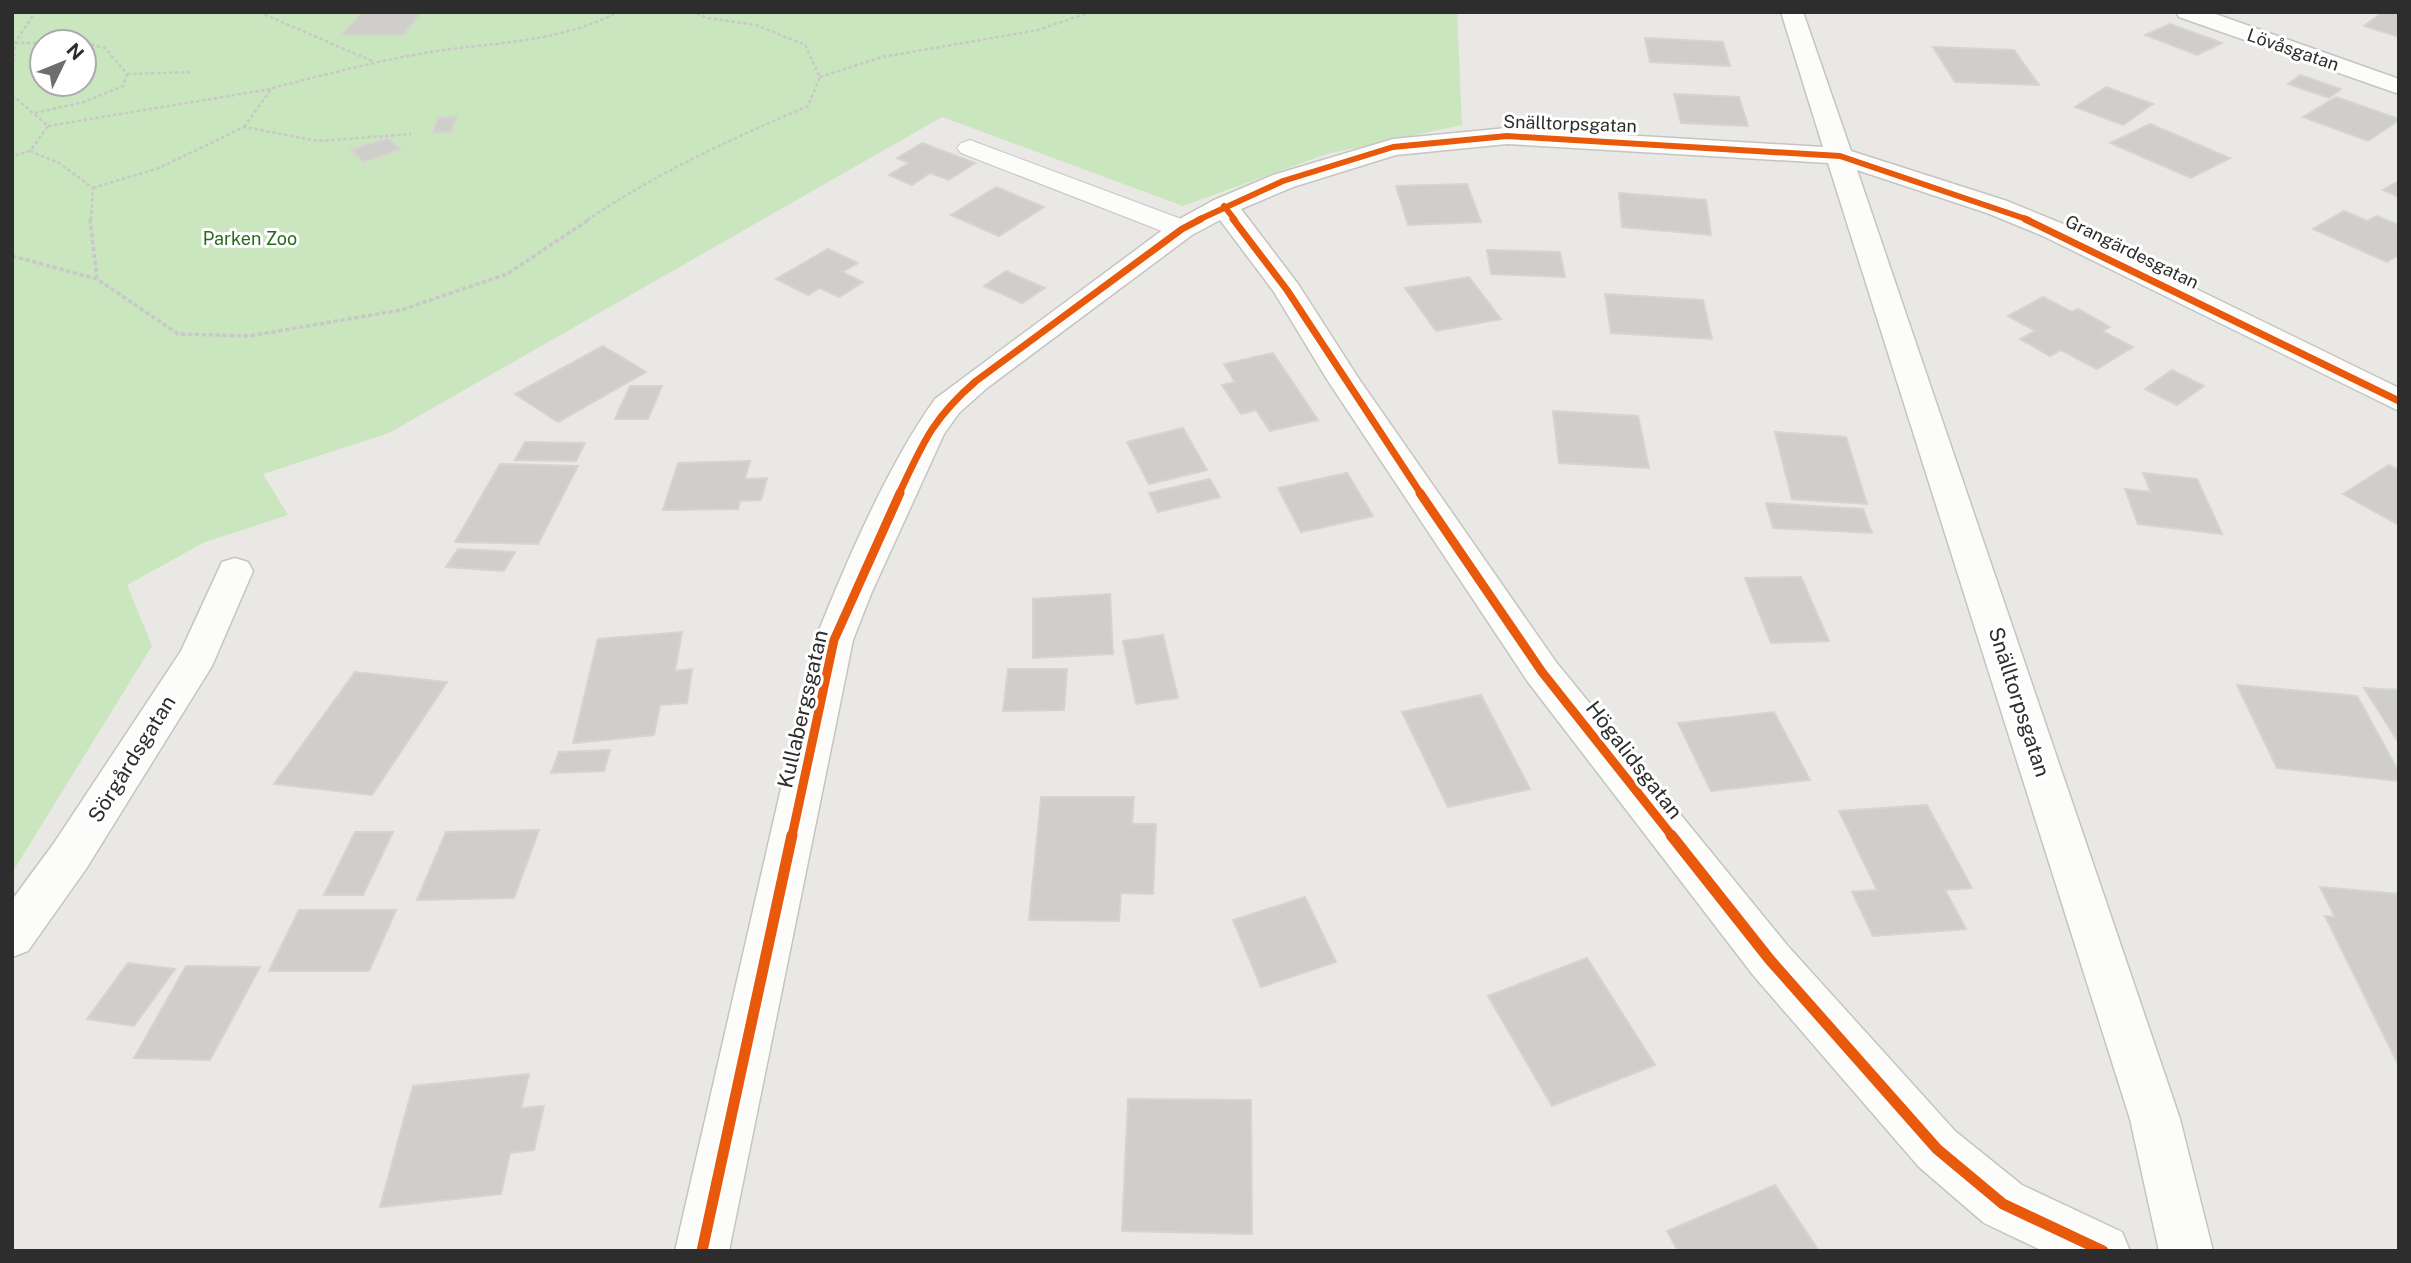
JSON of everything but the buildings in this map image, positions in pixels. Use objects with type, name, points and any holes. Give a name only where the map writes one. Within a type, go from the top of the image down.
[{"type":"street","name":"Snälltorpsgatan","points":[[1792,12],[2155,1119],[2186,1251]]},
{"type":"street","name":"Lövåsgatan","points":[[2187,12],[2399,87]]},
{"type":"street","name":"Snälltorpsgatan","points":[[1224,206],[1328,166],[1393,147],[1444,141],[1507,136],[1840,156]]},
{"type":"street","name":"Grangärdesgatan","points":[[1840,156],[1997,207],[2053,230],[2399,401]]},
{"type":"street","name":"Kullabergsgatan","points":[[702,1251],[834,640],[928,433],[947,406],[975,381],[1182,229],[1224,206]]},
{"type":"street","name":"Högalidsgatan","points":[[1224,206],[1287,290],[1344,382],[1542,672],[1770,960],[1937,1149],[2003,1204],[2103,1251]]},
{"type":"street","name":"Sörgårdsgatan","points":[[12,937],[70,856],[198,656],[235,571]]},
{"type":"lane","points":[[970,148],[1182,229]]},
{"type":"path","points":[[12,80],[14,43],[35,12]]},
{"type":"path","points":[[259,12],[374,62]]},
{"type":"path","points":[[30,151],[48,126],[272,88],[374,62],[432,52],[529,41],[597,23],[618,12]]},
{"type":"path","points":[[12,256],[97,279],[178,334],[248,336],[401,310],[507,274],[644,182],[708,149],[808,106],[820,76],[805,45],[756,25],[708,19],[692,12]]},
{"type":"path","points":[[820,76],[882,57],[1038,30],[1091,12]]},
{"type":"path","points":[[98,46],[105,48],[127,74]]},
{"type":"path","points":[[127,74],[192,72]]},
{"type":"path","points":[[35,113],[84,102],[123,86],[127,74]]},
{"type":"path","points":[[93,188],[159,168],[244,127],[272,88]]},
{"type":"path","points":[[12,95],[48,126]]},
{"type":"path","points":[[244,127],[318,141],[411,134]]},
{"type":"path","points":[[12,156],[30,151],[59,163],[93,188]]},
{"type":"path","points":[[93,188],[90,214],[97,279]]},
{"type":"green space","name":"Parken Zoo","points":[[12,12],[1457,12],[1462,125],[1327,154],[1183,206],[942,117],[389,433],[263,474],[288,515],[205,542],[127,585],[152,646],[12,873]]},
{"type":"cycle path","points":[[702,1251],[834,640],[852,594],[928,433],[947,406],[976,381],[1182,229],[1224,206],[1283,181],[1393,147],[1507,136],[1840,156],[1997,207],[2053,230],[2399,401]]},
{"type":"cycle path","points":[[1224,206],[1287,290],[1344,381],[1542,672],[1770,960],[1937,1149],[2003,1204],[2103,1251]]}]
